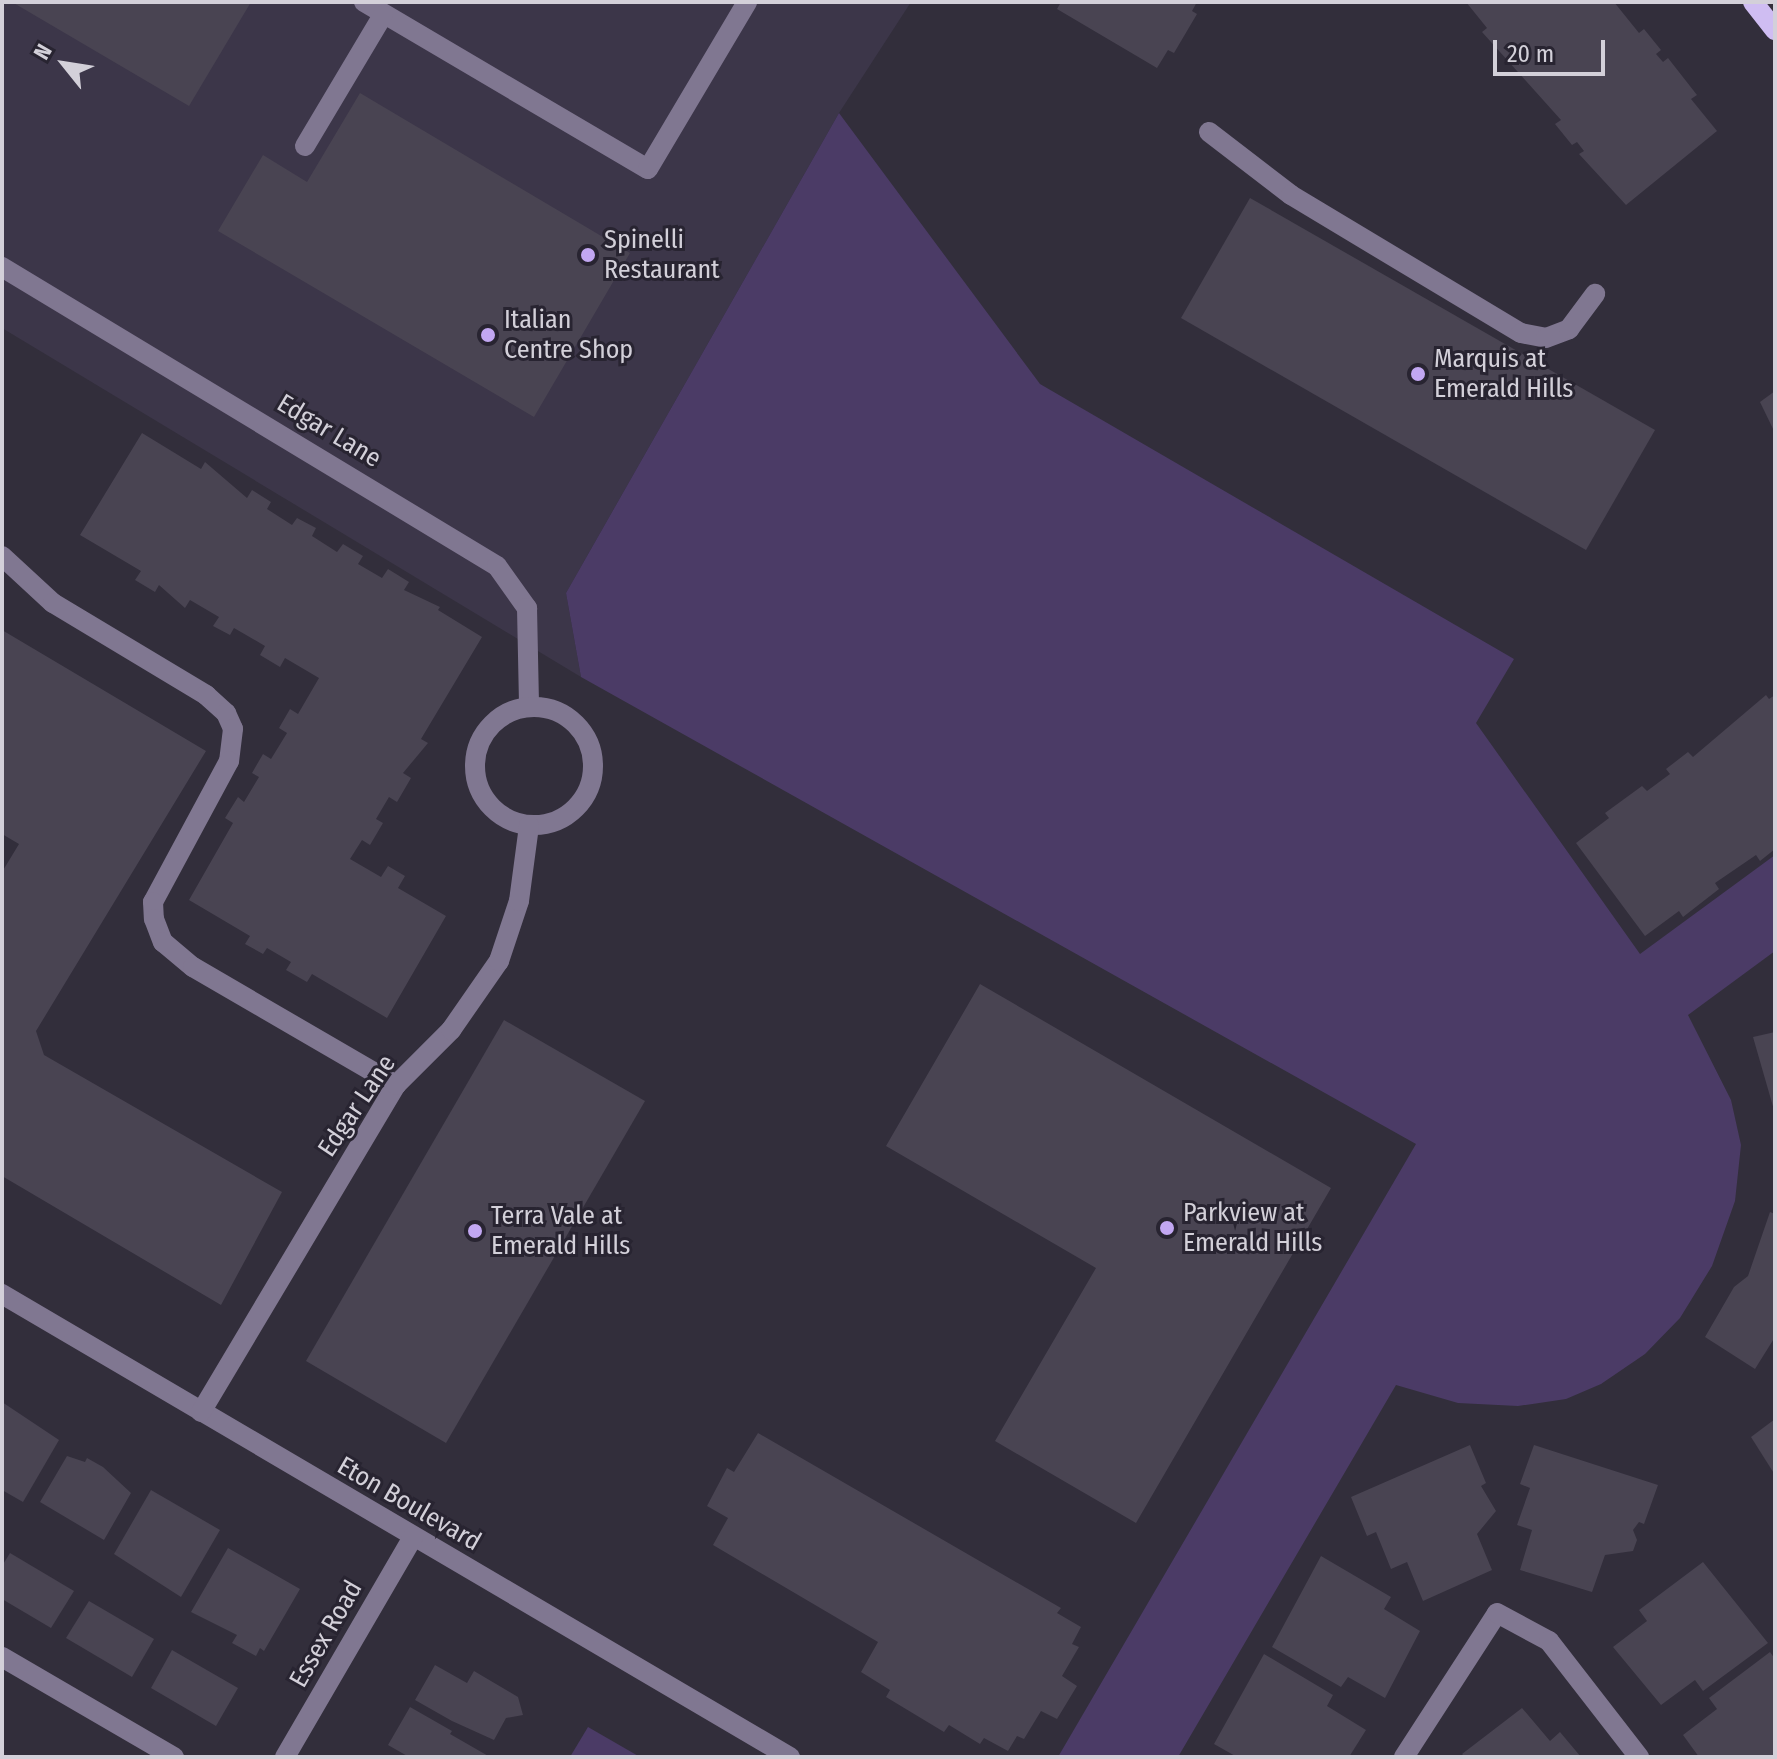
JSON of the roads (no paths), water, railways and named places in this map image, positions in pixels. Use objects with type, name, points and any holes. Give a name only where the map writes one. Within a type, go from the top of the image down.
[{"type":"main road","points":[[1753,2],[1775,30]]},
{"type":"street","points":[[364,2],[648,169],[747,2]]},
{"type":"street","points":[[305,146],[383,15]]},
{"type":"street","points":[[1209,132],[1291,195],[1521,333],[1546,338],[1569,329],[1595,294]]},
{"type":"street","name":"Edgar Lane","points":[[2,267],[497,566],[527,608],[529,706]]},
{"type":"street","points":[[2,556],[53,603],[206,695],[226,713],[233,729],[229,761],[153,902],[163,942],[193,967],[396,1085]]},
{"type":"street","points":[[529,706],[567,716],[581,729],[594,766],[586,794],[567,816],[529,826],[493,811],[478,786],[474,756],[494,722],[529,706]]},
{"type":"street","name":"Edgar Lane","points":[[201,1412],[396,1085],[451,1030],[499,961],[519,901],[529,826]]},
{"type":"street","name":"Eton Boulevard","points":[[2,1294],[790,1757]]},
{"type":"street","name":"Essex Road","points":[[285,1757],[413,1537]]},
{"type":"street","points":[[1404,1757],[1497,1613],[1549,1641],[1639,1757]]},
{"type":"street","points":[[2,1657],[174,1757]]},
{"type":"place","name":"Spinelli Restaurant","points":[[588,255]]},
{"type":"place","name":"Italian Centre Shop","points":[[488,335]]},
{"type":"place","name":"Marquis at Emerald Hills","points":[[1418,374]]},
{"type":"place","name":"Parkview at Emerald Hills","points":[[1167,1228]]},
{"type":"place","name":"Terra Vale at Emerald Hills","points":[[475,1231]]}]
